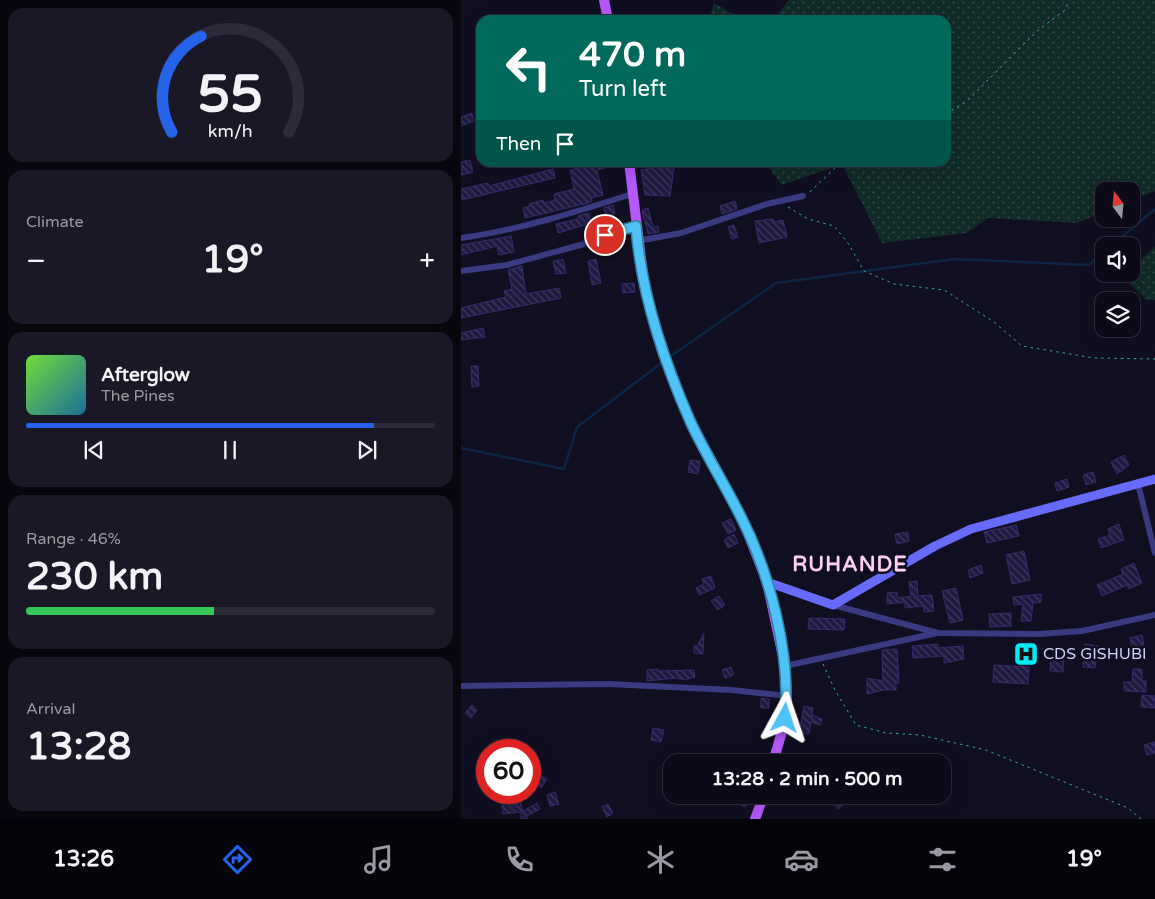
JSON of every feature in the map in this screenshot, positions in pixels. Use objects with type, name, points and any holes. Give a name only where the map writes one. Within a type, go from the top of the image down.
[{"type":"main road","points":[[604,0],[607,15]]},
{"type":"main road","points":[[629,167],[637,241],[644,283],[662,351],[669,363],[690,421],[742,518],[767,582],[785,666],[787,696],[781,735],[775,754]]},
{"type":"main road","points":[[767,582],[833,605],[959,534],[1155,479]]},
{"type":"main road","points":[[755,819],[761,804]]},
{"type":"street","points":[[461,238],[486,234],[567,214],[632,194]]},
{"type":"street","points":[[637,241],[681,233],[803,196]]},
{"type":"street","points":[[461,271],[507,265],[584,244],[589,240],[636,226]]},
{"type":"street","points":[[1138,484],[1155,553]]},
{"type":"street","points":[[833,605],[938,633]]},
{"type":"street","points":[[785,666],[938,633],[1039,634],[1082,631],[1155,615]]},
{"type":"street","points":[[461,686],[609,684],[732,690],[787,696]]},
{"type":"path","points":[[951,111],[967,101],[994,77],[1036,32],[1065,10],[1069,0]]},
{"type":"path","points":[[803,196],[810,192],[836,167]]},
{"type":"path","points":[[779,202],[808,219],[833,226],[848,243],[864,271],[894,284],[944,290],[994,322],[1022,346],[1095,358],[1155,360]]},
{"type":"path","points":[[821,658],[835,690],[857,725],[886,733],[920,735],[986,750],[1129,808],[1141,819]]},
{"type":"green space","points":[[789,0],[1155,0],[1155,191],[1140,197],[1140,182],[1095,182],[1095,216],[1078,223],[988,218],[967,233],[882,243],[844,167],[951,167],[951,15],[777,15]]},
{"type":"green space","points":[[714,3],[736,15],[710,15]]},
{"type":"green space","points":[[768,167],[833,167],[782,185]]},
{"type":"green space","points":[[1155,247],[1155,300],[1146,300],[1128,282],[1140,282],[1140,260]]},
{"type":"building","points":[[472,113],[474,121],[461,126],[461,117]]},
{"type":"building","points":[[470,160],[473,172],[461,175],[461,162]]},
{"type":"building","points":[[581,167],[605,167],[597,170],[603,195],[591,198],[592,201],[588,203],[525,218],[523,208],[530,206],[529,204],[543,200],[544,203],[555,200],[554,194],[574,189],[570,170]]},
{"type":"building","points":[[656,167],[674,167],[670,196],[645,195],[641,170]]},
{"type":"building","points":[[553,169],[555,178],[461,200],[461,189],[488,183],[489,186]]},
{"type":"building","points":[[735,201],[737,209],[722,214],[720,206]]},
{"type":"building","points":[[613,205],[615,214],[606,216],[604,208]]},
{"type":"building","points":[[648,208],[653,227],[658,226],[659,232],[648,234],[642,210]]},
{"type":"building","points":[[589,213],[591,223],[558,233],[556,224],[578,219],[578,216]]},
{"type":"building","points":[[773,219],[774,222],[783,220],[787,237],[759,243],[755,221]]},
{"type":"building","points":[[734,225],[738,237],[732,239],[728,227]]},
{"type":"building","points":[[511,236],[514,252],[499,255],[497,246],[461,255],[461,245]]},
{"type":"building","points":[[563,259],[566,273],[556,274],[553,261]]},
{"type":"building","points":[[596,259],[601,283],[592,285],[588,261]]},
{"type":"building","points":[[522,266],[526,294],[559,288],[561,298],[461,318],[461,308],[506,297],[504,291],[512,289],[508,270]]},
{"type":"building","points":[[634,283],[635,292],[623,293],[622,284]]},
{"type":"building","points":[[483,328],[485,337],[461,340],[461,333]]},
{"type":"building","points":[[471,366],[478,366],[479,386],[472,387]]},
{"type":"building","points":[[1124,455],[1129,465],[1117,474],[1111,462]]},
{"type":"building","points":[[690,460],[700,461],[698,474],[688,472]]},
{"type":"building","points":[[1093,472],[1096,482],[1086,485],[1083,475]]},
{"type":"building","points":[[1067,479],[1069,487],[1057,491],[1055,483]]},
{"type":"building","points":[[731,519],[736,530],[728,534],[722,523]]},
{"type":"building","points":[[1119,524],[1124,540],[1101,548],[1098,539],[1110,535],[1108,529]]},
{"type":"building","points":[[1016,525],[1019,536],[987,543],[984,532]]},
{"type":"building","points":[[908,532],[909,541],[897,544],[895,534]]},
{"type":"building","points":[[734,534],[738,543],[728,548],[724,540]]},
{"type":"building","points":[[1024,551],[1030,580],[1012,584],[1006,555]]},
{"type":"building","points":[[1134,563],[1142,583],[1129,589],[1127,585],[1102,596],[1097,585],[1123,574],[1121,569]]},
{"type":"building","points":[[981,565],[983,573],[970,578],[968,570]]},
{"type":"building","points":[[711,576],[715,588],[699,595],[696,588],[704,584],[702,579]]},
{"type":"building","points":[[917,581],[918,596],[932,595],[934,611],[924,612],[923,606],[905,608],[905,602],[887,604],[887,593],[897,592],[898,598],[911,596],[909,582]]},
{"type":"building","points":[[956,588],[963,620],[950,623],[942,591]]},
{"type":"building","points":[[1041,594],[1041,602],[1033,603],[1031,621],[1021,621],[1023,604],[1014,605],[1013,597]]},
{"type":"building","points":[[719,596],[725,605],[718,610],[711,601]]},
{"type":"building","points":[[1011,613],[1011,626],[990,627],[989,614]]},
{"type":"building","points":[[809,618],[845,619],[844,630],[808,629]]},
{"type":"building","points":[[704,633],[703,654],[694,653],[694,646],[697,646]]},
{"type":"building","points":[[1142,635],[1144,645],[1132,648],[1130,638]]},
{"type":"building","points":[[938,644],[938,648],[963,646],[964,659],[944,663],[944,656],[913,658],[912,646]]},
{"type":"building","points":[[1085,644],[1098,646],[1095,668],[1083,667]]},
{"type":"building","points":[[897,649],[899,683],[896,683],[896,690],[883,690],[867,694],[867,678],[883,681],[882,650]]},
{"type":"building","points":[[1051,657],[1064,658],[1063,672],[1050,671]]},
{"type":"building","points":[[994,665],[1029,667],[1028,684],[993,682]]},
{"type":"building","points":[[731,667],[734,675],[725,678],[722,670]]},
{"type":"building","points":[[658,669],[658,671],[694,670],[695,677],[685,680],[676,678],[647,681],[647,670]]},
{"type":"building","points":[[1133,669],[1142,669],[1142,681],[1146,681],[1146,692],[1124,691],[1124,682],[1132,682]]},
{"type":"building","points":[[1142,695],[1155,696],[1155,708],[1141,707]]},
{"type":"building","points":[[761,698],[769,699],[769,708],[761,708]]},
{"type":"building","points":[[472,705],[477,710],[471,718],[465,713]]},
{"type":"building","points":[[804,706],[813,708],[812,715],[822,719],[820,725],[811,722],[809,734],[799,733]]},
{"type":"building","points":[[653,728],[664,730],[661,742],[651,740]]},
{"type":"building","points":[[1155,742],[1155,753],[1147,755],[1144,745]]},
{"type":"building","points":[[541,776],[547,779],[541,788]]},
{"type":"building","points":[[555,792],[559,804],[550,806],[547,795]]},
{"type":"building","points":[[521,804],[523,811],[538,804],[540,809],[527,816],[527,819],[521,819],[521,812],[503,814],[502,805]]},
{"type":"building","points":[[608,804],[613,813],[607,817],[602,807]]},
{"type":"building","points":[[833,804],[844,804],[838,809]]},
{"type":"waterway","points":[[1122,237],[1155,209]]},
{"type":"waterway","points":[[668,358],[776,283],[954,259],[1089,265],[1095,260]]},
{"type":"waterway","points":[[461,448],[564,469],[577,427],[664,361]]},
{"type":"place","name":"CDS GISHUBI","points":[[1026,654]]},
{"type":"district","name":"RUHANDE","points":[[850,564]]},
{"type":"route","points":[[605,235],[636,226],[644,283],[662,351],[669,363],[699,441],[733,500],[753,542],[767,582],[777,621],[785,666],[787,696],[785,718]]}]
